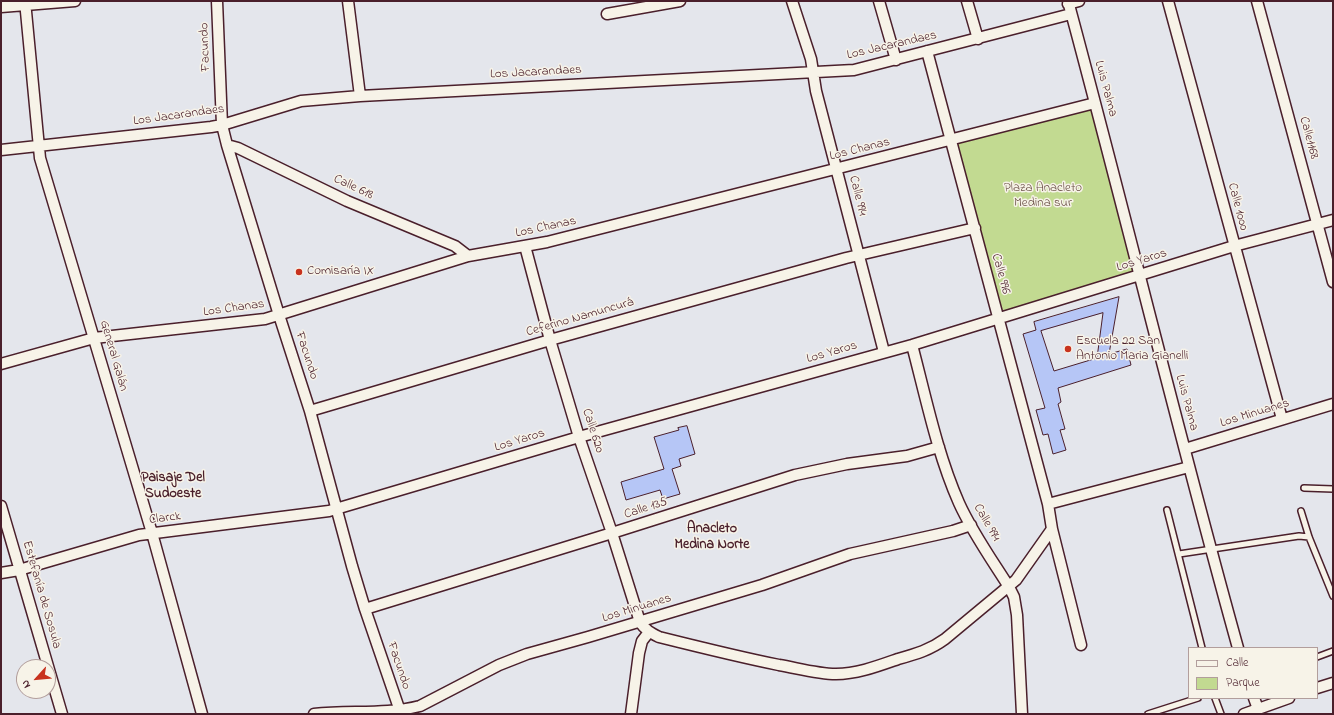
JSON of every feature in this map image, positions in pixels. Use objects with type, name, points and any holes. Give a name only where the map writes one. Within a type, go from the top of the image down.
[{"type":"street","points":[[1,6],[25,3],[74,1]]},
{"type":"street","name":"Facundo","points":[[218,1],[222,125],[227,146],[310,411],[365,609],[400,712]]},
{"type":"street","points":[[348,1],[360,96]]},
{"type":"street","points":[[607,14],[680,1]]},
{"type":"street","name":"Calle 994","points":[[792,1],[811,59],[816,91],[884,352]]},
{"type":"street","points":[[879,1],[896,60]]},
{"type":"street","points":[[967,1],[978,38]]},
{"type":"street","name":"Los Jacarandaes","points":[[1,150],[222,125],[301,101],[360,96],[854,70],[978,38],[1069,6],[1079,1]]},
{"type":"street","name":"Calle 1000","points":[[1168,1],[1282,419]]},
{"type":"street","name":"Calle1168","points":[[1257,1],[1333,282]]},
{"type":"street","name":"General Galán","points":[[25,3],[39,145],[43,169],[152,533],[202,714]]},
{"type":"street","name":"Luis Palma","points":[[1069,6],[1210,549],[1238,647]]},
{"type":"street","name":"Calle 996","points":[[927,52],[1048,504],[1052,529],[1081,645]]},
{"type":"street","name":"Los Chanas","points":[[1,364],[94,338],[255,321],[279,315],[468,256],[547,242],[1095,103]]},
{"type":"street","name":"Calle 618","points":[[227,146],[238,148],[347,201],[455,246],[468,256]]},
{"type":"street","name":"Los Yaros","points":[[337,509],[579,437],[912,345],[1234,246],[1333,220]]},
{"type":"street","name":"Ceferino Namuncurá","points":[[310,411],[550,340],[858,255],[975,228]]},
{"type":"street","name":"Calle 620","points":[[525,246],[550,340],[579,437],[612,533],[640,622]]},
{"type":"street","name":"Calle 994","points":[[912,345],[939,447],[951,484],[971,525],[1014,597],[1017,615],[1022,714]]},
{"type":"street","name":"Los Minuanes","points":[[1185,449],[1333,404]]},
{"type":"street","name":"Calle 135","points":[[365,609],[795,475],[847,464],[907,456],[939,447]]},
{"type":"street","points":[[1048,504],[1189,467]]},
{"type":"street","name":"Estefanía de Sosula","points":[[1,506],[62,714]]},
{"type":"street","name":"Clarck","points":[[1,573],[20,570],[139,535],[337,509]]},
{"type":"street","name":"Los Minuanes","points":[[314,714],[334,712],[400,712],[420,706],[515,658],[762,585],[850,554],[953,531],[971,525]]},
{"type":"street","points":[[640,622],[649,632],[660,637],[761,661],[820,673],[851,673],[934,647],[1016,580],[1052,529]]},
{"type":"street","points":[[631,714],[639,654],[642,641],[649,632]]},
{"type":"street","points":[[1318,688],[1333,682]]},
{"type":"street","points":[[1254,699],[1258,709]]},
{"type":"street","points":[[1244,714],[1286,699]]},
{"type":"lane","points":[[1304,488],[1333,489]]},
{"type":"lane","points":[[1167,510],[1202,647]]},
{"type":"lane","points":[[1301,511],[1308,537],[1333,596]]},
{"type":"lane","points":[[1179,554],[1299,536],[1308,537]]},
{"type":"lane","points":[[1318,657],[1333,651]]},
{"type":"lane","points":[[1148,714],[1195,699]]},
{"type":"lane","points":[[1214,699],[1221,714]]},
{"type":"green space","name":"Plaza Anacleto Medina sur","points":[[1095,103],[1139,275],[999,319],[951,139]]},
{"type":"building","points":[[1119,297],[1109,354],[1127,349],[1131,365],[1058,388],[1061,402],[1058,404],[1065,429],[1060,430],[1066,450],[1053,454],[1048,434],[1043,435],[1036,410],[1045,408],[1023,334],[1036,330],[1034,322]],"holes":[[[1103,313],[1097,358],[1054,371],[1041,331]]]},
{"type":"building","points":[[687,426],[695,454],[679,459],[681,466],[672,469],[680,494],[663,499],[660,490],[626,500],[621,482],[664,469],[654,437],[679,430],[678,428]]},
{"type":"place","name":"Comisaría IX","points":[[299,272]]},
{"type":"place","name":"Escuela 22 San Antonio Maria Gianelli","points":[[1068,349]]},
{"type":"district","name":"Paisaje Del Sudoeste","points":[[173,488]]},
{"type":"district","name":"Anacleto Medina Norte","points":[[712,538]]}]
